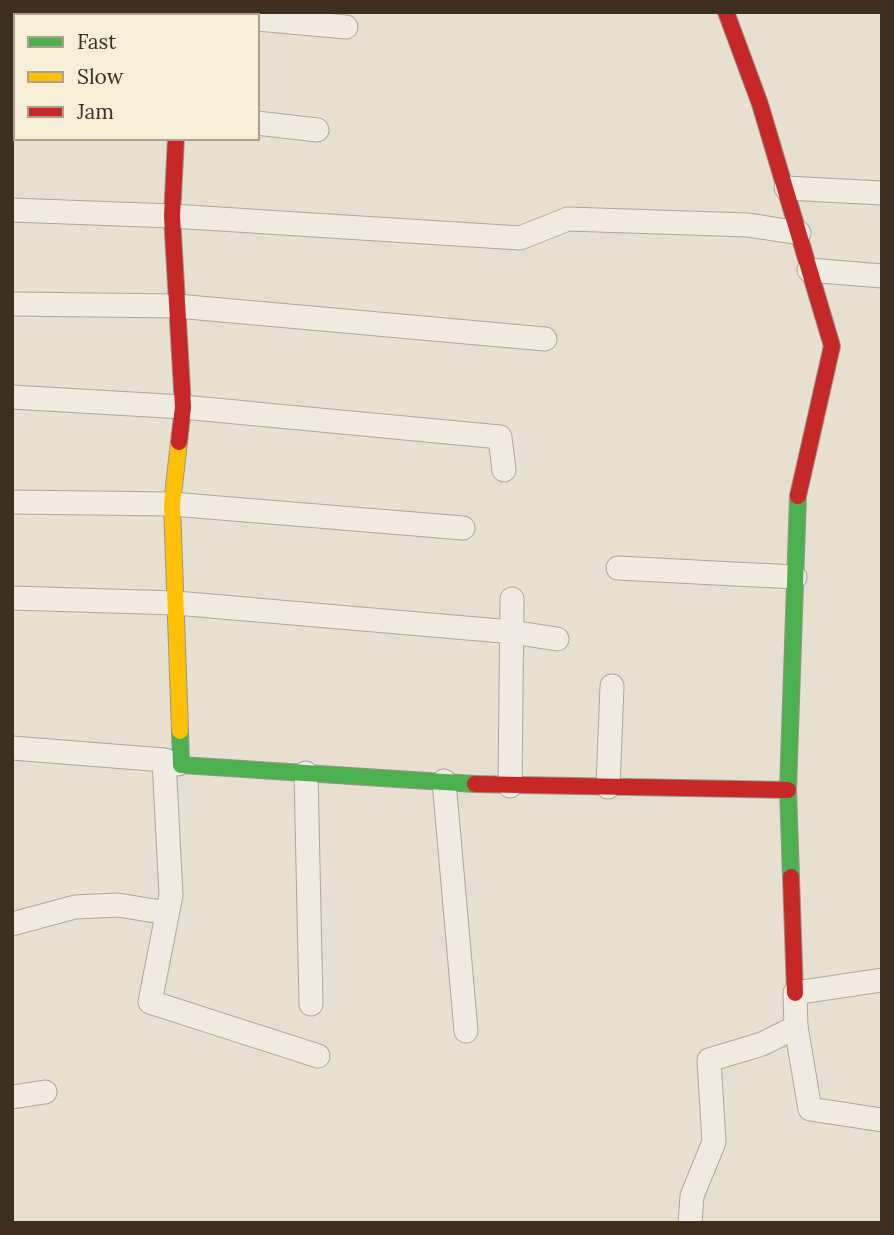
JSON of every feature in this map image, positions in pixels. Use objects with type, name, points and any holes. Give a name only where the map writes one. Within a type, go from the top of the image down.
[{"type":"street","points":[[186,12],[205,14]]},
{"type":"street","points":[[726,12],[760,104],[832,346],[798,490],[788,790],[796,1027],[810,1109],[882,1121]]},
{"type":"street","points":[[259,19],[346,27]]},
{"type":"street","points":[[259,123],[317,130]]},
{"type":"street","points":[[176,140],[172,216],[183,407],[172,504],[176,603],[171,895],[150,1002],[318,1056]]},
{"type":"street","points":[[786,188],[882,194]]},
{"type":"street","points":[[12,210],[172,216],[520,239],[568,219],[748,225],[799,233]]},
{"type":"street","points":[[809,270],[882,276]]},
{"type":"street","points":[[12,304],[177,306],[545,339]]},
{"type":"street","points":[[12,397],[183,407],[500,437],[503,470]]},
{"type":"street","points":[[12,502],[172,504],[463,528]]},
{"type":"street","points":[[618,568],[795,578]]},
{"type":"street","points":[[12,598],[176,603],[512,632],[557,639]]},
{"type":"street","points":[[510,786],[512,599]]},
{"type":"street","points":[[608,787],[612,686]]},
{"type":"street","points":[[12,748],[306,773],[510,786],[788,790]]},
{"type":"street","points":[[306,773],[311,1004]]},
{"type":"street","points":[[444,781],[466,1031]]},
{"type":"street","points":[[12,925],[75,907],[118,905],[167,913]]},
{"type":"street","points":[[795,993],[882,980]]},
{"type":"street","points":[[690,1223],[692,1196],[714,1142],[709,1060],[762,1044],[796,1027]]},
{"type":"street","points":[[12,1097],[45,1092]]},
{"type":"traffic: fast","points":[[791,877],[788,790],[798,496]]},
{"type":"traffic: fast","points":[[180,731],[181,765],[475,784]]},
{"type":"traffic: slow","points":[[179,442],[172,504],[180,731]]},
{"type":"traffic: jam","points":[[726,12],[760,104],[832,346],[798,496]]},
{"type":"traffic: jam","points":[[176,140],[172,216],[183,407],[179,442]]},
{"type":"traffic: jam","points":[[475,784],[788,790]]},
{"type":"traffic: jam","points":[[791,877],[795,993]]}]
